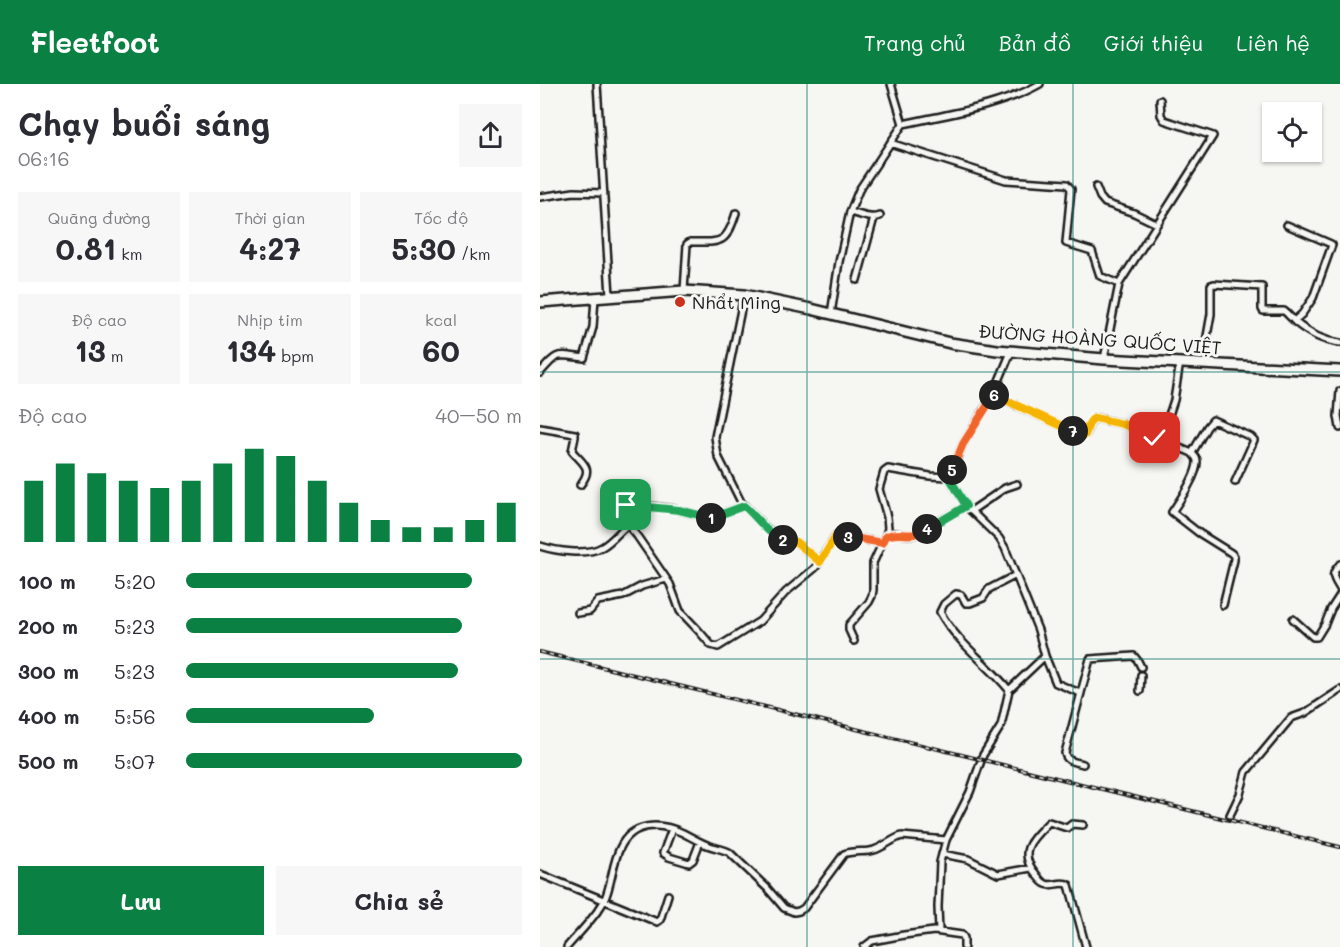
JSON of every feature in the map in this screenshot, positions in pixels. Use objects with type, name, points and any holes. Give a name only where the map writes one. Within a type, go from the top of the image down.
[{"type":"highway","name":"ĐƯỜNG HOÀNG QUỐC VIỆT","points":[[540,302],[684,291],[744,295],[950,343],[1011,352],[1340,371]]},
{"type":"street","points":[[597,84],[610,296]]},
{"type":"street","points":[[891,84],[903,124]]},
{"type":"street","points":[[831,314],[850,212],[859,190],[903,124],[979,106],[1040,84]]},
{"type":"street","points":[[1104,359],[1119,284],[1213,136],[1164,120],[1161,115],[1160,100]]},
{"type":"street","points":[[890,143],[1010,181],[1069,185],[1071,189],[1066,243],[1092,251],[1100,276],[1119,284]]},
{"type":"street","points":[[1096,188],[1105,202],[1157,224]]},
{"type":"street","points":[[540,197],[584,191],[604,193]]},
{"type":"street","points":[[850,212],[877,217],[856,280]]},
{"type":"street","points":[[684,291],[687,244],[721,240],[727,236],[736,213]]},
{"type":"street","points":[[1287,225],[1332,245],[1313,298],[1294,321]]},
{"type":"street","points":[[1208,364],[1206,342],[1211,314],[1211,285],[1214,284],[1262,287],[1263,311],[1284,311],[1294,321],[1319,338],[1340,343]]},
{"type":"street","points":[[744,295],[715,437],[716,447],[721,464],[744,506],[779,538],[796,542],[820,562]]},
{"type":"street","points":[[540,373],[554,357],[565,355],[584,358],[593,327],[595,298]]},
{"type":"street","points":[[949,477],[963,444],[993,395],[1011,352]]},
{"type":"street","points":[[1155,438],[1169,415],[1174,400],[1180,362]]},
{"type":"street","points":[[1340,391],[1338,416],[1340,428]]},
{"type":"street","points":[[993,395],[1082,435],[1086,434],[1090,423],[1095,418],[1123,424],[1196,456],[1196,468],[1185,492],[1172,512],[1234,556],[1223,605]]},
{"type":"street","points":[[1192,453],[1213,420],[1251,437],[1254,440],[1235,482]]},
{"type":"street","points":[[540,428],[575,434],[572,451],[585,465],[587,471],[580,485]]},
{"type":"street","points":[[854,641],[849,625],[872,597],[873,563],[888,528],[879,489],[884,472],[886,470],[949,477]]},
{"type":"street","points":[[949,477],[966,506],[1002,543],[1038,630],[1056,683],[1080,693]]},
{"type":"street","points":[[971,511],[1005,488],[1017,484]]},
{"type":"street","points":[[744,506],[710,518],[675,509],[630,503],[622,509],[621,514],[621,518],[637,536],[666,579],[680,611],[711,645],[718,647],[760,621],[786,592],[820,562],[836,536],[883,543]]},
{"type":"street","points":[[886,536],[894,533],[917,534],[966,506]]},
{"type":"street","points":[[540,546],[559,551],[594,550],[605,544],[627,525]]},
{"type":"street","points":[[1340,564],[1333,572],[1340,589]]},
{"type":"street","points":[[1009,690],[959,638],[940,612],[941,607],[956,594],[961,595],[966,603],[970,603],[983,598],[986,591],[1016,575]]},
{"type":"street","points":[[578,613],[590,611],[598,601],[623,596],[642,586],[666,579]]},
{"type":"street","points":[[1293,620],[1313,637],[1317,637],[1330,609],[1340,595]]},
{"type":"street","points":[[939,931],[938,907],[942,854],[946,840],[970,792],[983,754],[1001,726],[1009,690],[1045,656]]},
{"type":"street","points":[[1083,764],[1068,760],[1065,753],[1089,661],[1092,657],[1134,656],[1141,667]]},
{"type":"street","points":[[1140,691],[1141,675]]},
{"type":"street","points":[[1230,815],[1240,794],[1246,772],[1290,718],[1305,712],[1340,690]]},
{"type":"street","points":[[1083,825],[1072,824],[1066,828],[1049,822],[1030,841],[1027,857],[1031,868],[1043,883],[1064,882],[1069,885],[1086,947]]},
{"type":"street","points":[[567,947],[600,908],[621,845],[628,835],[637,829],[648,826],[672,829],[729,852],[767,888],[784,908],[794,912],[804,908],[844,854],[876,849],[902,837],[946,840]]},
{"type":"street","points":[[672,829],[663,853],[669,857],[689,863],[693,860],[700,842]]},
{"type":"street","points":[[942,854],[968,859],[998,874],[1031,868]]},
{"type":"street","points":[[540,874],[657,922],[660,920],[668,895]]},
{"type":"street","points":[[864,947],[872,942],[893,937],[939,931],[964,936],[964,947]]},
{"type":"railway","points":[[540,652],[1340,847]]},
{"type":"place","name":"Nhẩt Ming","points":[[680,302]]},
{"type":"route","points":[[626,505],[635,503],[648,507],[675,509],[706,518],[744,506],[779,538],[793,540],[820,562],[836,536],[883,543],[886,536],[894,533],[917,534],[966,506],[949,477],[963,444],[993,395],[1084,436],[1095,418],[1123,424],[1155,438]]}]
